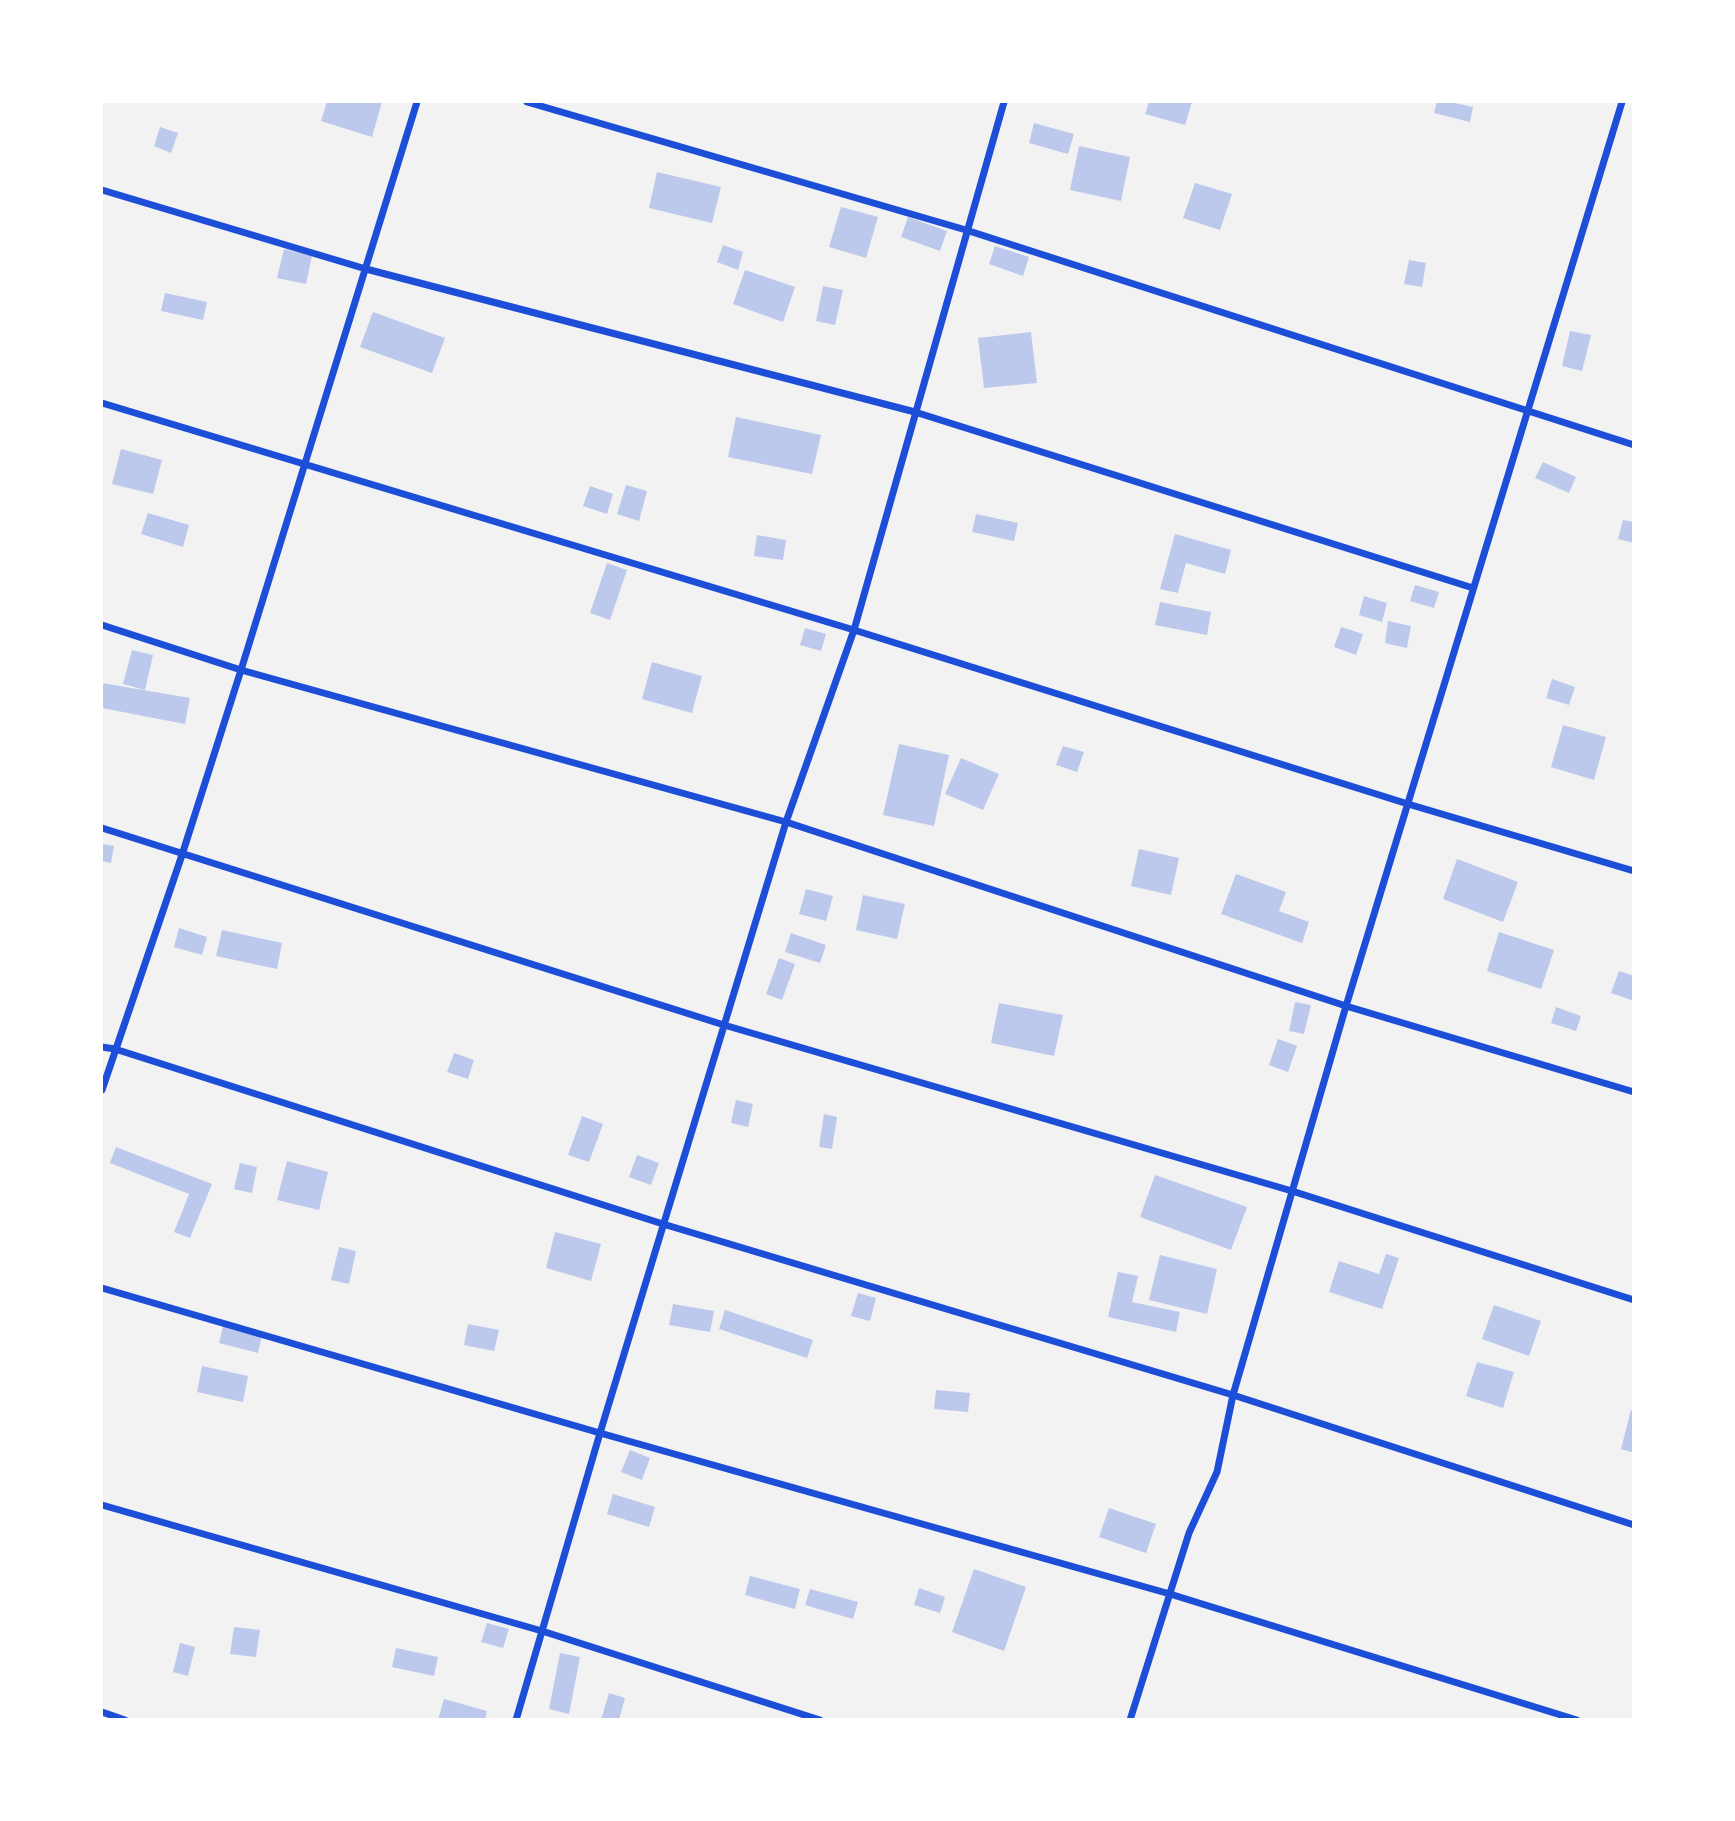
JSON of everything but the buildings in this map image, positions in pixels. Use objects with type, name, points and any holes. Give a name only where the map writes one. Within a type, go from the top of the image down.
[{"type":"street","points":[[102,1090],[242,670],[417,102]]},
{"type":"street","points":[[527,102],[966,230],[1633,445]]},
{"type":"street","points":[[516,1720],[600,1433],[786,822],[854,630],[1004,102]]},
{"type":"street","points":[[1130,1720],[1189,1532],[1217,1472],[1233,1395],[1346,1006],[1622,102]]},
{"type":"street","points":[[102,190],[366,269],[915,412],[1473,588]]},
{"type":"street","points":[[102,403],[854,630],[1408,804],[1633,871]]},
{"type":"street","points":[[102,625],[242,670],[786,822],[1346,1006],[1633,1092]]},
{"type":"street","points":[[102,828],[724,1025],[1292,1191],[1633,1300]]},
{"type":"street","points":[[102,1047],[663,1224],[1233,1395],[1633,1525]]},
{"type":"street","points":[[102,1288],[600,1433],[1170,1594],[1577,1720]]},
{"type":"street","points":[[102,1505],[542,1631],[820,1720]]},
{"type":"street","points":[[102,1712],[125,1720]]}]
